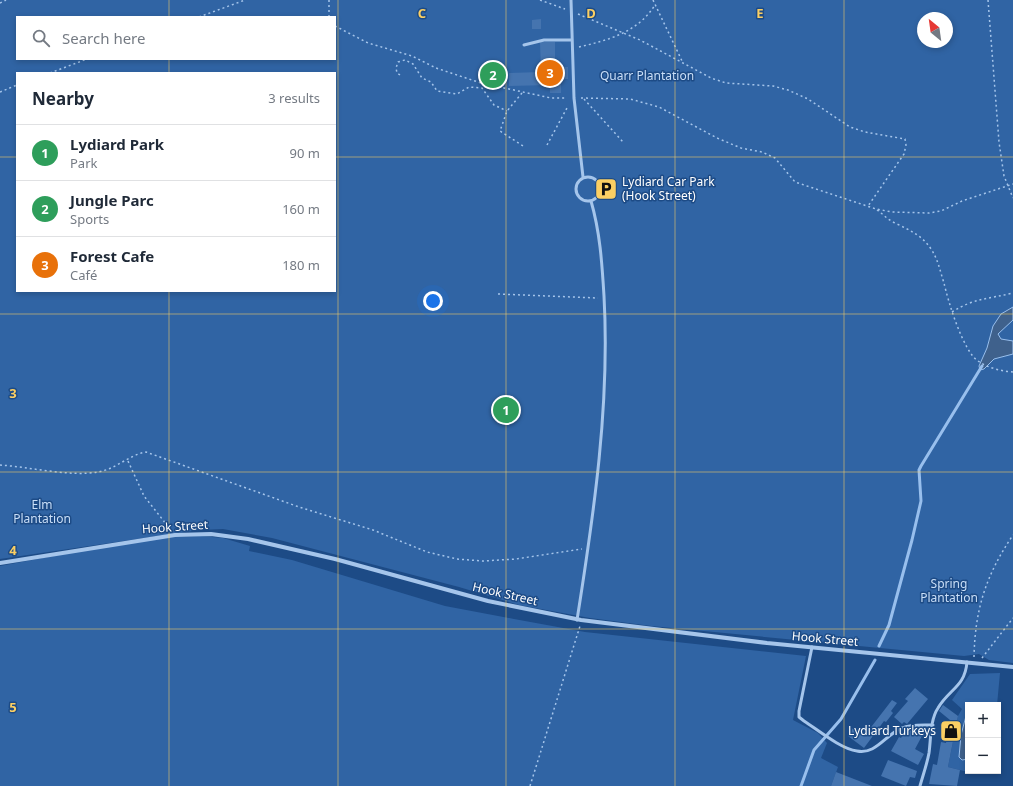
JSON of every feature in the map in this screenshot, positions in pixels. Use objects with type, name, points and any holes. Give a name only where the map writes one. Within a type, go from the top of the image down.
[{"type":"street","name":"Hook Street","points":[[0,563],[175,535],[211,534],[248,539],[335,560],[480,599],[579,620],[812,648],[1013,667]]},
{"type":"lane","points":[[571,0],[570,11],[574,98],[584,177]]},
{"type":"lane","points":[[524,45],[544,40],[571,40]]},
{"type":"lane","points":[[584,177],[593,177],[600,185],[598,195],[591,200],[582,200],[576,192],[577,182],[584,177]]},
{"type":"lane","points":[[579,620],[602,431],[606,333],[601,242],[591,200]]},
{"type":"lane","points":[[812,648],[799,717],[825,734],[849,749],[865,752],[872,750],[886,737],[903,727],[933,725]]},
{"type":"lane","points":[[920,786],[937,708],[965,676],[967,662]]},
{"type":"path","points":[[0,3],[6,0]]},
{"type":"path","points":[[202,16],[245,0]]},
{"type":"path","points":[[329,0],[329,16]]},
{"type":"path","points":[[540,0],[624,33],[682,61],[711,78],[726,83],[773,86],[788,90],[808,99],[850,127],[864,132],[905,139],[906,145],[904,154],[868,207]]},
{"type":"path","points":[[653,0],[682,61]]},
{"type":"path","points":[[988,0],[999,142],[1006,186],[1013,198]]},
{"type":"path","points":[[572,49],[599,42],[624,33],[640,24],[655,5]]},
{"type":"path","points":[[336,27],[368,43],[412,56],[456,75],[481,83],[550,98],[630,99],[659,107],[717,138],[741,148],[762,152],[775,158],[795,182],[876,209],[892,212],[929,213],[941,211],[1013,184]]},
{"type":"path","points":[[53,72],[84,60]]},
{"type":"path","points":[[400,75],[397,73],[398,62],[405,60],[413,64],[422,78],[431,82],[437,91],[457,94],[469,87],[476,87],[485,92],[494,105],[507,111]]},
{"type":"path","points":[[0,92],[16,85]]},
{"type":"path","points":[[522,92],[507,111],[500,131],[523,146]]},
{"type":"path","points":[[547,145],[574,98]]},
{"type":"path","points":[[584,98],[623,142]]},
{"type":"path","points":[[876,209],[893,222],[910,229],[922,237],[931,248],[937,258],[952,312],[966,344],[978,362],[995,369],[1013,372]]},
{"type":"path","points":[[952,312],[966,304],[984,298],[1013,293]]},
{"type":"path","points":[[498,294],[604,298]]},
{"type":"path","points":[[0,465],[56,471],[97,472],[111,469],[140,453],[146,452],[299,507],[373,530],[427,552],[457,559],[483,561],[516,559],[567,552],[588,547]]},
{"type":"path","points":[[128,460],[144,496],[175,535]]},
{"type":"path","points":[[974,663],[975,628],[982,595],[992,571],[1013,535]]},
{"type":"path","points":[[981,664],[984,654],[1013,618]]},
{"type":"path","points":[[530,786],[579,620]]},
{"type":"green space","points":[[0,0],[1013,0],[1013,663],[989,660],[979,654],[964,656],[651,626],[590,618],[519,605],[459,587],[272,538],[223,529],[199,530],[0,559]]},
{"type":"green space","points":[[201,536],[223,538],[250,546],[249,551],[292,560],[445,606],[585,632],[806,656],[793,720],[818,733],[827,743],[821,758],[838,767],[831,786],[0,786],[0,566],[150,538]]},
{"type":"green space","points":[[1000,673],[997,702],[965,702],[965,720],[961,735],[960,757],[965,760],[965,771],[948,767],[958,716],[962,709],[952,700],[970,674]]},
{"type":"shaded area","points":[[1013,307],[1013,320],[998,334],[1001,339],[1013,341],[1013,354],[994,359],[984,369],[980,370],[979,366],[987,348],[993,326],[1001,314]]},
{"type":"shaded area","points":[[965,720],[965,760],[962,760],[959,757],[961,735]]},
{"type":"building","points":[[541,19],[541,29],[532,29],[532,20]]},
{"type":"building","points":[[540,42],[555,42],[555,67],[568,67],[568,79],[561,79],[561,93],[550,93],[550,85],[509,86],[509,73],[541,72]]},
{"type":"building","points":[[491,67],[499,71],[493,81],[485,77]]},
{"type":"building","points":[[915,688],[928,699],[907,724],[904,722],[902,724],[894,717],[908,701],[905,699]]},
{"type":"building","points":[[892,700],[897,703],[891,711],[893,713],[886,722],[884,721],[864,748],[848,736],[853,728],[862,735],[863,733],[865,735]]},
{"type":"building","points":[[943,705],[958,716],[948,767],[960,770],[957,786],[929,784],[933,764],[937,765],[941,742],[946,743],[950,720],[939,711]]},
{"type":"building","points":[[911,727],[923,734],[915,749],[924,754],[918,765],[891,751],[899,737],[901,738],[905,731],[908,733]]},
{"type":"building","points":[[888,760],[917,771],[915,778],[910,777],[906,786],[881,776]]},
{"type":"building","points":[[836,772],[872,786],[831,786]]},
{"type":"waterway","points":[[879,646],[889,625],[921,501],[919,470],[982,366]]},
{"type":"waterway","points":[[801,786],[814,750],[841,719],[875,660]]},
{"type":"place","name":"Forest Cafe","points":[[550,73]]},
{"type":"place","name":"Jungle Parc","points":[[493,75]]},
{"type":"place","name":"Lydiard Car Park (Hook Street)","points":[[606,189]]},
{"type":"place","name":"Lydiard Park","points":[[506,410]]},
{"type":"place","name":"Lydiard Turkeys","points":[[951,731]]},
{"type":"park label","name":"Quarr Plantation","points":[[647,76]]},
{"type":"park label","name":"Elm Plantation","points":[[42,512]]},
{"type":"park label","name":"Spring Plantation","points":[[949,591]]}]
